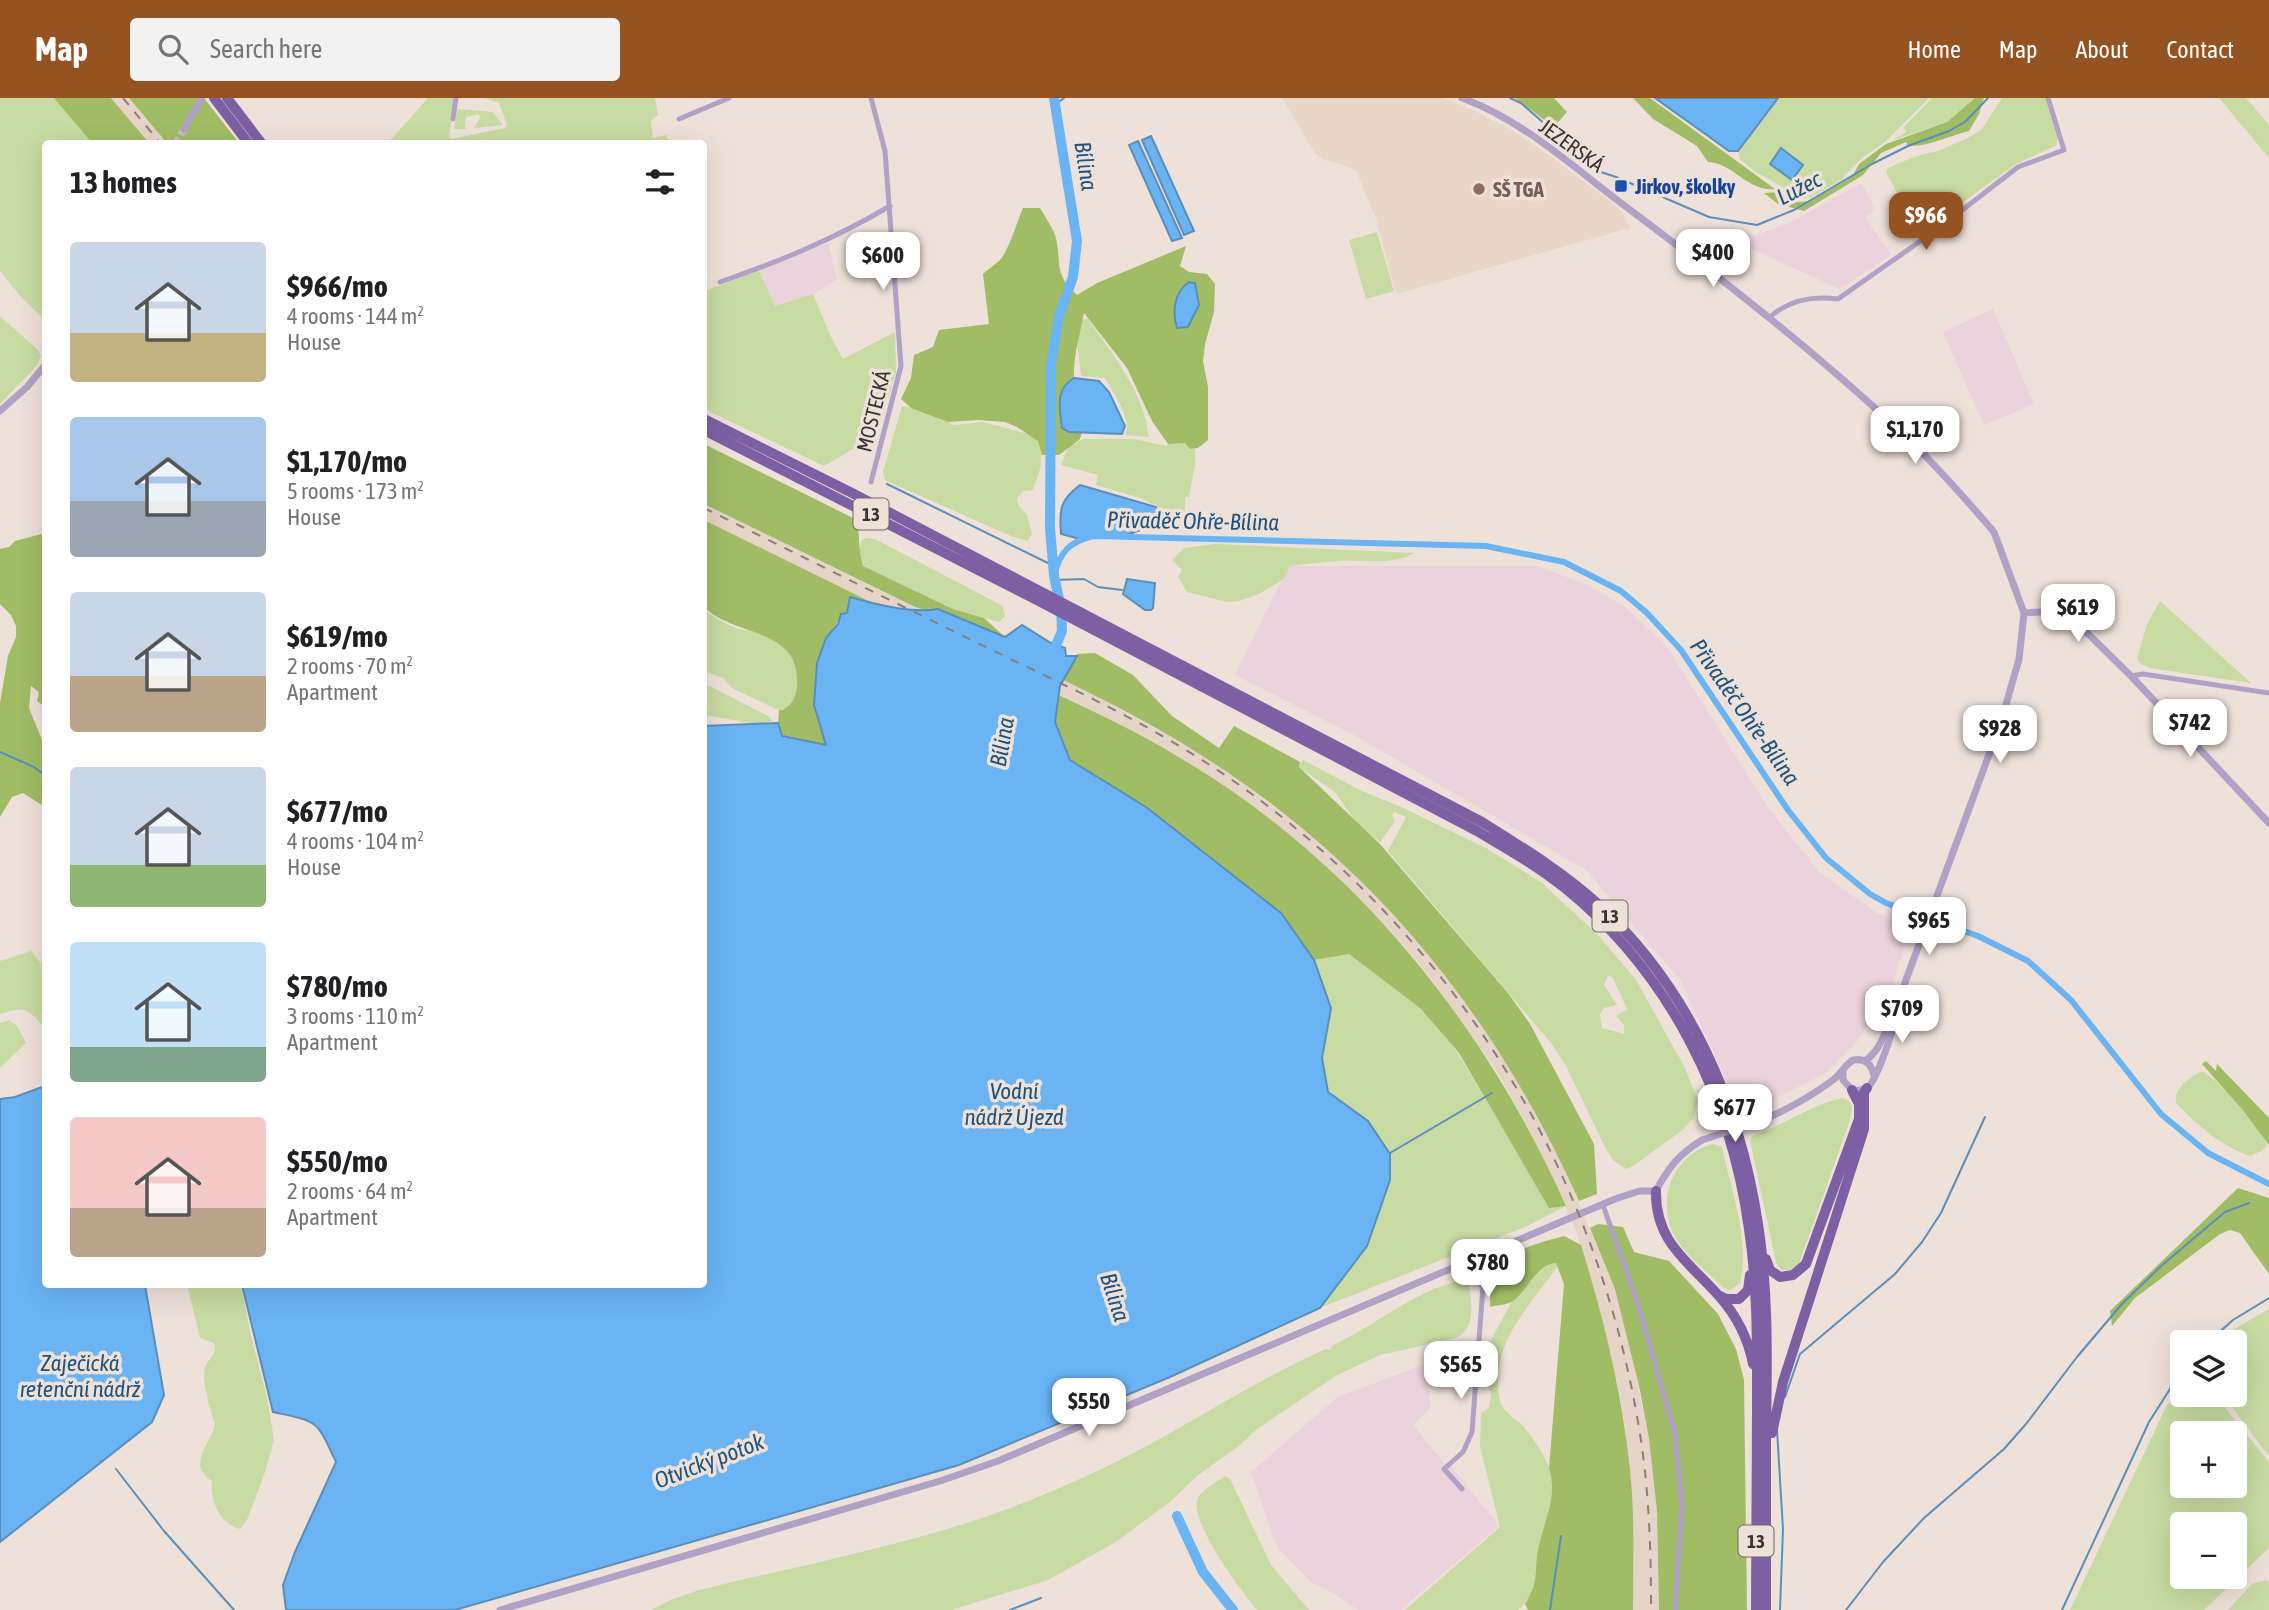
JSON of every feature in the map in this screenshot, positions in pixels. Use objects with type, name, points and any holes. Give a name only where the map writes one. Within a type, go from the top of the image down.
[{"type":"highway","points":[[214,98],[246,140]]},
{"type":"highway","points":[[227,98],[259,140]]},
{"type":"highway","name":"13","points":[[707,421],[1482,822],[1543,860],[1599,905],[1632,938],[1662,976],[1704,1044],[1734,1119],[1751,1186],[1757,1389],[1756,1610]]},
{"type":"highway","name":"13","points":[[707,432],[1037,600],[1477,831],[1539,869],[1591,911],[1623,944],[1654,981],[1695,1048],[1724,1119],[1754,1227],[1764,1283],[1766,1338],[1766,1610]]},
{"type":"highway","points":[[1754,1227],[1770,1270],[1780,1277],[1794,1275],[1806,1264],[1859,1119],[1859,1104],[1848,1086]]},
{"type":"highway","points":[[1766,1489],[1773,1420],[1864,1129],[1864,1092],[1867,1088]]},
{"type":"highway","points":[[1656,1191],[1655,1207],[1664,1233],[1680,1258],[1719,1296],[1746,1339],[1757,1389]]},
{"type":"highway","points":[[1719,1296],[1739,1299],[1748,1290],[1754,1227]]},
{"type":"street","points":[[453,118],[456,98]]},
{"type":"street","points":[[679,119],[729,98]]},
{"type":"street","name":"MOSTECKÁ","points":[[870,482],[901,366],[885,151],[871,98]]},
{"type":"street","name":"JEZERSKÁ","points":[[1462,98],[1513,123],[1713,271],[1789,332],[1902,432],[1994,532],[2024,613]]},
{"type":"street","points":[[1770,317],[1790,303],[1838,299],[1939,228],[2018,167],[2064,150],[2048,98]]},
{"type":"street","points":[[184,129],[200,101]]},
{"type":"street","points":[[720,282],[790,258],[890,206]]},
{"type":"street","points":[[0,411],[27,387],[42,368]]},
{"type":"street","points":[[1822,1088],[1838,1083],[1857,1091],[1872,1083],[1888,1045],[1922,934],[2013,682],[2019,659],[2024,613],[2053,611],[2068,614],[2131,676],[2269,823]]},
{"type":"street","points":[[2131,676],[2143,674],[2269,693]]},
{"type":"street","points":[[1865,1061],[1883,1039],[1910,970]]},
{"type":"street","points":[[500,1610],[940,1481],[998,1461],[1448,1268],[1640,1191],[1656,1191],[1668,1168],[1683,1151],[1702,1140],[1760,1121],[1789,1108],[1822,1088],[1853,1060],[1865,1061],[1871,1066],[1874,1076]]},
{"type":"street","points":[[1843,1070],[1848,1086]]},
{"type":"street","points":[[1603,1205],[1637,1302],[1675,1434],[1682,1505],[1675,1610]]},
{"type":"street","points":[[1462,1489],[1444,1469],[1463,1452],[1472,1432],[1483,1287],[1492,1251]]},
{"type":"street","points":[[1448,1268],[1469,1272],[1483,1287]]},
{"type":"shaded area","points":[[111,98],[129,98],[164,140],[146,140]]},
{"type":"shaded area","name":"SŠ TGA","points":[[1282,98],[1443,98],[1512,130],[1546,153],[1619,208],[1630,228],[1396,294],[1376,219],[1356,170],[1324,160],[1315,153]]},
{"type":"shaded area","points":[[1861,183],[1876,209],[1865,217],[1891,255],[1840,289],[1725,237],[1730,227],[1754,236],[1791,222]]},
{"type":"shaded area","points":[[828,243],[837,279],[814,294],[775,306],[759,271]]},
{"type":"shaded area","points":[[1993,309],[2034,404],[1984,425],[1943,332]]},
{"type":"shaded area","points":[[707,505],[1107,702],[1185,745],[1228,772],[1303,829],[1347,868],[1418,941],[1482,1024],[1528,1097],[1563,1166],[1615,1289],[1627,1332],[1649,1439],[1657,1511],[1659,1610],[1633,1610],[1632,1508],[1625,1427],[1594,1289],[1577,1233],[1537,1144],[1499,1075],[1441,992],[1408,950],[1374,914],[1261,813],[1178,756],[1101,715],[707,521]]},
{"type":"shaded area","points":[[1289,566],[1537,566],[1588,585],[1625,607],[1667,647],[1767,806],[1819,872],[1877,913],[1912,925],[1889,993],[1856,1043],[1826,1073],[1742,1115],[1681,981],[1586,870],[1354,735],[1235,675]]},
{"type":"shaded area","points":[[1425,1364],[1431,1407],[1413,1425],[1443,1462],[1451,1466],[1499,1526],[1400,1610],[1358,1610],[1311,1582],[1277,1547],[1251,1472],[1338,1397]]},
{"type":"green space","points":[[0,98],[54,98],[89,140],[42,140],[42,317],[0,271]]},
{"type":"green space","points":[[54,98],[111,98],[146,140],[89,140]]},
{"type":"green space","points":[[129,98],[204,98],[237,140],[164,140]]},
{"type":"green space","points":[[428,98],[454,98],[449,138],[452,139],[505,128],[507,125],[499,103],[485,98],[655,98],[658,115],[651,121],[653,138],[666,135],[668,140],[391,140]]},
{"type":"green space","points":[[1515,98],[1554,98],[1567,112],[1554,127]]},
{"type":"green space","points":[[1633,98],[1650,98],[1775,189],[1756,186],[1726,167],[1708,162],[1697,146],[1653,119]]},
{"type":"green space","points":[[1778,98],[1929,98],[1886,141],[1862,158],[1841,180],[1810,198],[1803,199],[1753,170],[1740,159],[1738,151]]},
{"type":"green space","points":[[1932,98],[1975,98],[1947,122],[1893,140],[1906,132],[1904,127]]},
{"type":"green space","points":[[1975,98],[1984,98],[1969,131],[1923,145],[1908,146],[1906,142],[1881,153],[1863,175],[1804,211],[1778,204],[1764,193],[1779,192],[1799,202],[1810,201],[1847,180],[1859,164],[1886,144],[1947,122]]},
{"type":"green space","points":[[2002,98],[2046,98],[2057,133],[2057,145],[2016,164],[1919,234],[1886,172],[1888,168],[1972,136],[1982,129]]},
{"type":"green space","points":[[2219,98],[2246,98],[2269,125],[2269,158]]},
{"type":"green space","points":[[457,109],[493,112],[503,125],[474,128],[480,118],[479,114],[466,117],[465,129],[454,129]]},
{"type":"green space","points":[[1023,208],[1040,208],[1056,238],[1061,274],[1077,295],[1097,283],[1186,246],[1180,266],[1189,272],[1207,274],[1215,284],[1214,312],[1203,361],[1208,387],[1208,440],[1198,448],[1190,449],[1185,443],[1168,444],[1152,421],[1127,368],[1084,313],[1074,378],[1066,383],[1069,432],[1082,432],[1080,439],[1059,455],[1042,455],[1038,441],[1005,422],[948,422],[911,408],[901,399],[911,378],[914,355],[933,347],[939,330],[989,324],[983,274],[1003,255]]},
{"type":"green space","points":[[1377,232],[1394,291],[1366,299],[1349,240]]},
{"type":"green space","points":[[759,271],[775,306],[813,294],[843,359],[895,332],[896,372],[877,435],[824,466],[707,410],[707,290]]},
{"type":"green space","points":[[0,316],[38,350],[41,356],[37,365],[0,404]]},
{"type":"green space","points":[[1088,319],[1134,389],[1146,420],[1149,437],[1125,435],[1127,429],[1124,414],[1105,378],[1081,376],[1078,320]]},
{"type":"green space","points":[[902,406],[918,409],[954,425],[983,422],[1032,435],[1038,441],[1041,448],[1041,466],[1033,490],[1023,491],[1017,498],[1018,505],[1027,515],[1032,534],[1027,541],[885,480],[883,472]]},
{"type":"green space","points":[[1083,439],[1134,439],[1167,446],[1185,443],[1190,449],[1195,449],[1195,465],[1189,497],[1185,497],[1185,511],[1160,510],[1158,506],[1137,497],[1096,485],[1098,475],[1061,465],[1068,447]]},
{"type":"green space","points":[[707,445],[857,520],[863,566],[953,609],[984,618],[1005,637],[939,609],[928,611],[707,505]]},
{"type":"green space","points":[[707,521],[871,602],[850,597],[847,613],[841,614],[824,643],[819,658],[815,694],[826,745],[782,736],[778,723],[779,710],[792,702],[797,687],[795,665],[788,652],[762,635],[717,617],[707,609]]},
{"type":"green space","points":[[42,534],[42,705],[37,701],[39,692],[31,686],[29,708],[42,740],[42,805],[23,793],[12,797],[0,817],[0,703],[8,656],[16,637],[16,626],[11,615],[0,604],[0,549],[9,547],[15,541]]},
{"type":"green space","points":[[866,538],[875,539],[999,604],[1003,607],[1005,616],[999,622],[953,609],[863,566],[859,555],[861,541]]},
{"type":"green space","points":[[1215,544],[1414,553],[1387,561],[1339,561],[1290,566],[1284,579],[1257,595],[1227,602],[1187,592],[1178,577],[1182,570],[1172,560],[1184,548]]},
{"type":"green space","points":[[2160,601],[2251,683],[2150,668],[2141,664],[2137,659],[2147,624]]},
{"type":"green space","points":[[707,611],[738,629],[761,634],[778,643],[794,664],[797,683],[794,699],[783,711],[732,688],[723,678],[707,672]]},
{"type":"green space","points":[[1095,653],[1133,675],[1172,716],[1219,748],[1234,726],[1300,762],[1299,767],[1380,844],[1508,993],[1530,1024],[1594,1144],[1597,1194],[1579,1201],[1545,1131],[1507,1064],[1464,1001],[1418,942],[1367,887],[1311,836],[1250,788],[1170,736],[1063,680],[1077,654]]},
{"type":"green space","points":[[707,685],[770,717],[772,721],[750,723],[707,716]]},
{"type":"green space","points":[[1059,695],[1163,748],[1241,797],[1300,844],[1356,895],[1407,951],[1453,1010],[1495,1073],[1533,1138],[1566,1206],[1549,1208],[1459,1053],[1420,1008],[1349,954],[1314,960],[1281,913],[1146,807],[1070,760],[1055,723]]},
{"type":"green space","points":[[1303,760],[1362,791],[1486,848],[1542,883],[1597,934],[1636,980],[1684,1066],[1698,1100],[1693,1119],[1684,1129],[1633,1166],[1626,1169],[1614,1161],[1565,1064],[1551,1043],[1388,851],[1406,817],[1394,812],[1392,815],[1395,821],[1380,842],[1356,822],[1335,792],[1299,767]],"holes":[[[1608,975],[1613,978],[1627,1009],[1616,1016],[1624,1025],[1624,1034],[1602,1028],[1600,1014],[1604,1008],[1617,1005],[1604,985]]]},
{"type":"green space","points":[[31,951],[42,964],[42,1025],[26,1011],[16,1010],[0,1014],[0,961]]},
{"type":"green space","points":[[1349,954],[1420,1008],[1458,1053],[1549,1207],[1566,1206],[1527,1226],[1320,1308],[1367,1246],[1368,1121],[1328,1092],[1322,1058],[1330,1008],[1314,960]]},
{"type":"green space","points":[[9,1020],[17,1026],[26,1043],[0,1068],[0,1023]]},
{"type":"green space","points":[[2206,1061],[2216,1071],[2217,1064],[2269,1118],[2269,1145],[2242,1109],[2202,1064]]},
{"type":"green space","points":[[2200,1072],[2204,1072],[2220,1085],[2249,1116],[2264,1137],[2267,1145],[2263,1150],[2250,1156],[2229,1147],[2201,1127],[2176,1103],[2180,1088]]},
{"type":"green space","points":[[1842,1098],[1849,1101],[1852,1108],[1850,1120],[1798,1266],[1781,1270],[1776,1262],[1750,1141],[1752,1136],[1819,1105]]},
{"type":"green space","points":[[1713,1144],[1722,1147],[1743,1249],[1740,1283],[1730,1290],[1722,1287],[1677,1240],[1667,1211],[1667,1196],[1678,1169],[1687,1158]]},
{"type":"green space","points":[[2238,1188],[2269,1198],[2269,1274],[2240,1233],[2230,1230],[2220,1234],[2135,1298],[2112,1326],[2110,1311]]},
{"type":"green space","points":[[1598,1224],[1623,1227],[1634,1252],[1669,1261],[1718,1314],[1736,1349],[1744,1380],[1747,1610],[1659,1610],[1657,1511],[1649,1439],[1615,1289],[1590,1228]]},
{"type":"green space","points":[[1564,1236],[1581,1245],[1605,1328],[1617,1384],[1632,1488],[1633,1610],[1528,1610],[1525,1604],[1535,1581],[1537,1554],[1551,1497],[1549,1468],[1564,1284],[1556,1263],[1543,1268],[1513,1301],[1508,1303],[1490,1307],[1490,1287],[1495,1273],[1510,1256],[1530,1246]]},
{"type":"green space","points":[[1552,1263],[1558,1266],[1518,1320],[1499,1366],[1498,1388],[1501,1404],[1532,1438],[1545,1459],[1552,1479],[1550,1505],[1537,1556],[1534,1588],[1518,1610],[1405,1610],[1500,1527],[1480,1446],[1481,1413],[1489,1408],[1491,1394],[1484,1375],[1491,1340],[1511,1303],[1544,1267]]},
{"type":"green space","points":[[1459,1281],[1468,1284],[1471,1305],[1469,1324],[1462,1334],[1456,1338],[1380,1355],[1337,1375],[1257,1429],[1240,1445],[1197,1476],[1171,1501],[1116,1542],[1048,1580],[951,1610],[651,1610],[699,1590],[910,1540],[1033,1499],[1121,1460],[1286,1368],[1326,1349],[1330,1350],[1333,1345],[1409,1301]]},
{"type":"green space","points":[[188,1288],[242,1288],[268,1402],[274,1441],[247,1520],[240,1529],[221,1517],[214,1503],[212,1481],[201,1467],[203,1452],[215,1424],[204,1373],[215,1347],[214,1343],[200,1338]]},
{"type":"green space","points":[[2269,1309],[2269,1455],[2247,1427],[2247,1421],[2242,1421],[2232,1407],[2247,1407],[2247,1330],[2232,1330]]},
{"type":"green space","points":[[2170,1401],[2170,1407],[2225,1407],[2236,1421],[2170,1421],[2170,1498],[2247,1498],[2247,1435],[2269,1462],[2269,1548],[2247,1569],[2247,1512],[2170,1512],[2170,1589],[2226,1589],[2204,1610],[2070,1610]]},
{"type":"green space","points":[[1225,1476],[1230,1479],[1271,1565],[1309,1610],[1257,1610],[1219,1557],[1202,1525],[1197,1512],[1197,1501],[1205,1490]]},
{"type":"green space","points":[[2265,1580],[2269,1582],[2269,1610],[2228,1610],[2252,1584]]},
{"type":"water","points":[[1655,98],[1778,98],[1738,151],[1729,151]]},
{"type":"water","points":[[1151,136],[1194,231],[1184,235],[1142,140]]},
{"type":"water","points":[[1138,141],[1182,238],[1172,241],[1129,145]]},
{"type":"water","points":[[1781,148],[1803,165],[1792,180],[1770,164]]},
{"type":"water","points":[[1189,282],[1195,283],[1199,305],[1188,327],[1177,328],[1177,297]]},
{"type":"water","points":[[1074,378],[1099,381],[1109,392],[1125,426],[1122,434],[1069,432],[1062,428],[1061,394],[1063,388]]},
{"type":"water","points":[[1080,485],[1156,507],[1159,516],[1151,526],[1122,537],[1093,536],[1080,539],[1061,534],[1062,506],[1068,495]]},
{"type":"water","points":[[1127,579],[1155,583],[1151,610],[1145,610],[1123,594]]},
{"type":"water","name":"Vodní nádrž Újezd","points":[[850,597],[905,609],[938,609],[1005,637],[1022,625],[1051,643],[1065,648],[1066,656],[1077,656],[1060,686],[1055,722],[1070,760],[1146,807],[1281,913],[1314,960],[1331,1008],[1322,1058],[1328,1092],[1368,1121],[1390,1154],[1390,1180],[1367,1246],[1320,1308],[1170,1377],[959,1465],[455,1610],[286,1610],[283,1585],[336,1462],[324,1437],[314,1425],[299,1418],[273,1412],[243,1288],[707,1288],[707,726],[778,723],[782,736],[826,745],[814,705],[817,663],[826,638],[838,624],[841,614],[847,613]]},
{"type":"water","name":"Zaječická retenční nádrž","points":[[42,1087],[42,1288],[146,1288],[164,1395],[152,1422],[0,1542],[0,1099],[15,1097]]},
{"type":"waterway","name":"Bílina","points":[[1051,657],[1062,631],[1050,528],[1051,365],[1059,316],[1073,277],[1077,241],[1054,98]]},
{"type":"waterway","name":"Lužec","points":[[1055,105],[1064,98]]},
{"type":"waterway","name":"Lužec","points":[[1510,98],[1521,103],[1598,171],[1709,217],[1757,225],[1794,210],[1908,146],[1949,131],[1965,122],[1988,98]]},
{"type":"waterway","points":[[887,484],[1052,565]]},
{"type":"waterway","name":"Přivaděč Ohře-Bílina","points":[[1054,576],[1059,560],[1067,549],[1078,541],[1093,536],[1486,546],[1564,562],[1621,591],[1647,613],[1681,650],[1788,810],[1826,858],[1870,894],[1886,903],[1978,936],[2028,961],[2071,1000],[2161,1114],[2208,1153],[2269,1184]]},
{"type":"waterway","points":[[1055,580],[1084,579],[1098,587],[1122,590]]},
{"type":"waterway","points":[[0,752],[42,773]]},
{"type":"waterway","points":[[1390,1153],[1492,1093]]},
{"type":"waterway","points":[[1785,1397],[1800,1354],[1895,1274],[1922,1242],[1941,1213],[1985,1117]]},
{"type":"waterway","points":[[1846,1610],[1883,1562],[1924,1518],[2004,1449],[2121,1305],[2161,1266],[2225,1212],[2249,1203]]},
{"type":"waterway","points":[[2222,1330],[2269,1298]]},
{"type":"waterway","points":[[2062,1610],[2149,1422],[2170,1389]]},
{"type":"waterway","points":[[1777,1430],[1783,1529],[1780,1610]]},
{"type":"waterway","name":"Otvický potok","points":[[116,1469],[164,1531],[234,1610]]},
{"type":"waterway","name":"Bílina","points":[[1177,1516],[1203,1572],[1233,1610]]},
{"type":"waterway","points":[[1550,1610],[1561,1536]]},
{"type":"waterway","points":[[1010,1610],[1041,1598]]},
{"type":"tunnel","points":[[177,140],[184,129]]},
{"type":"railway","points":[[123,98],[158,140]]},
{"type":"railway","points":[[707,509],[1084,695],[1181,747],[1268,807],[1348,875],[1420,951],[1483,1035],[1537,1125],[1581,1220],[1615,1319],[1638,1422],[1649,1516],[1651,1610]]},
{"type":"place","name":"Jirkov, školky","points":[[1621,186]]},
{"type":"place","name":"SŠ TGA","points":[[1479,189]]}]
